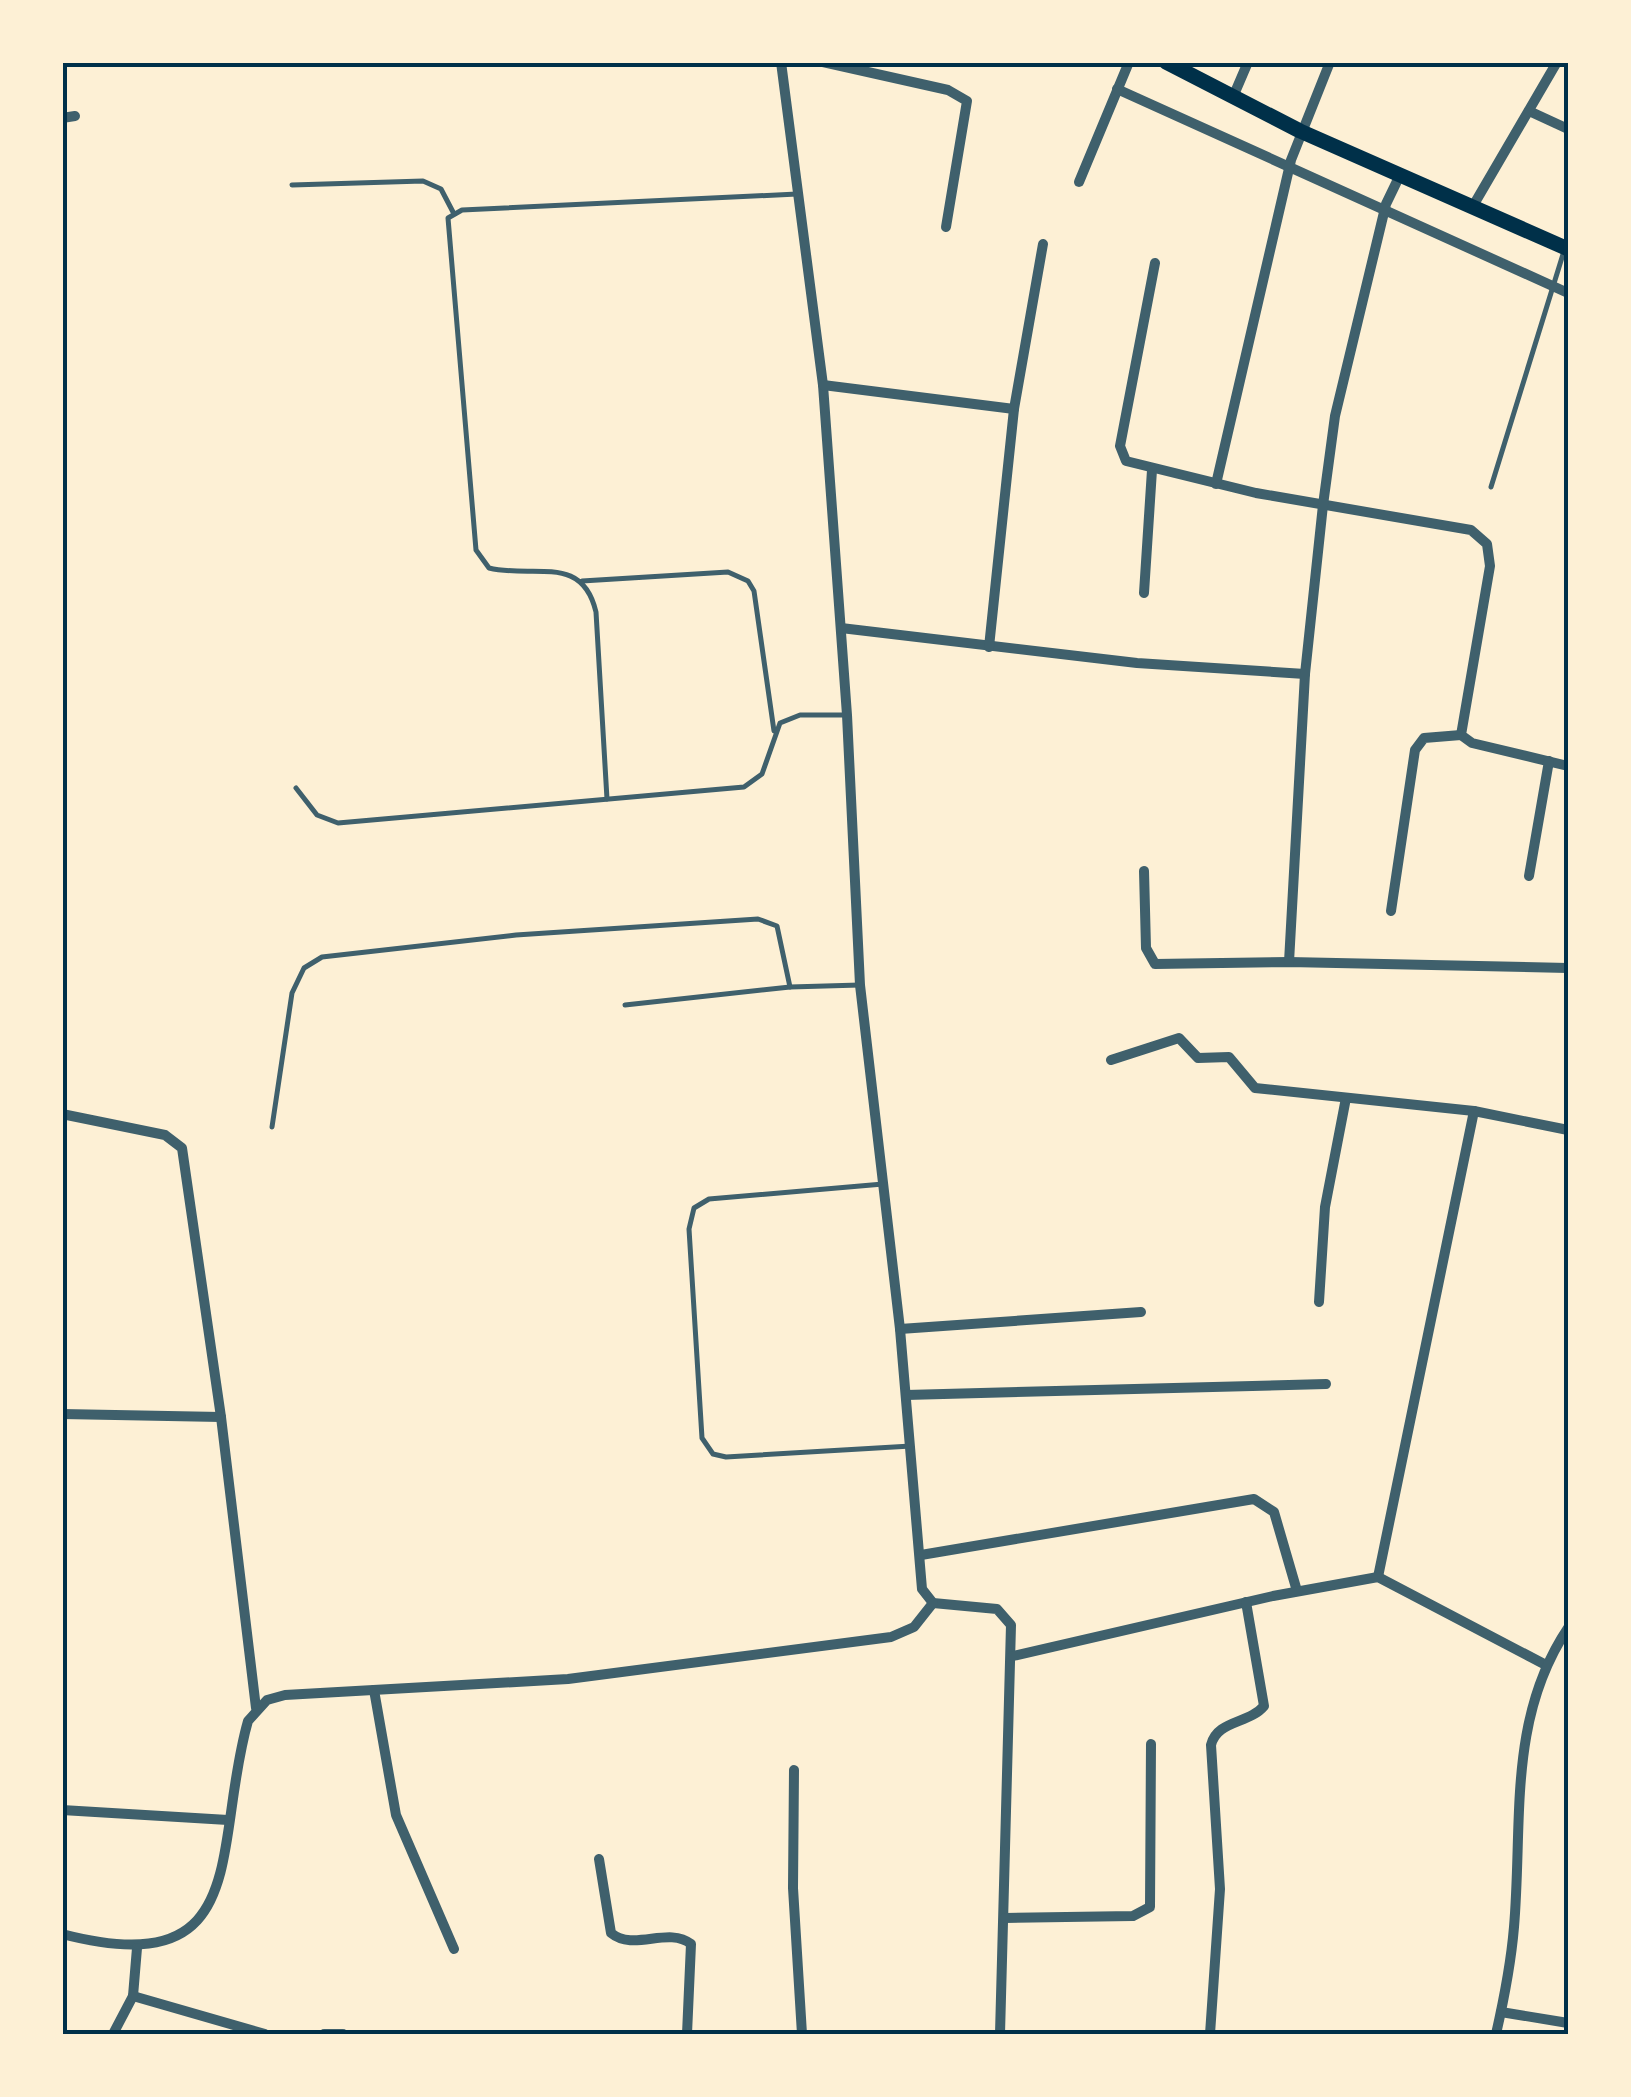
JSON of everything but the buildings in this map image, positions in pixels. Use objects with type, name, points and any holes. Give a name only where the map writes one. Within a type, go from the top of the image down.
[{"type":"main road","points":[[1166,62],[1190,68],[1298,138],[1400,175],[1567,248]]},
{"type":"street","points":[[781,62],[823,384],[848,715],[860,986],[900,1329],[922,1589],[933,1603],[997,1609],[1011,1625],[1000,2034]]},
{"type":"street","points":[[823,62],[948,90],[967,101],[946,227]]},
{"type":"street","points":[[1233,97],[1248,62]]},
{"type":"street","points":[[1216,484],[1290,164],[1330,62]]},
{"type":"street","points":[[1474,206],[1557,62]]},
{"type":"street","points":[[1078,182],[1128,64]]},
{"type":"street","points":[[1118,86],[1553,282],[1568,293]]},
{"type":"street","points":[[1529,110],[1568,129]]},
{"type":"street","points":[[62,118],[75,116]]},
{"type":"street","points":[[1289,962],[1305,674],[1335,416],[1386,208],[1400,175]]},
{"type":"street","points":[[989,646],[1014,409],[1044,244]]},
{"type":"street","points":[[1155,264],[1120,446],[1126,461],[1323,506],[1460,525],[1486,544],[1490,566],[1460,734]]},
{"type":"street","points":[[823,384],[1014,409]]},
{"type":"street","points":[[1144,592],[1152,470]]},
{"type":"street","points":[[841,628],[1137,663],[1305,674]]},
{"type":"street","points":[[1391,911],[1415,750],[1424,738],[1460,734],[1472,743],[1568,766]]},
{"type":"street","points":[[1529,876],[1549,761]]},
{"type":"street","points":[[62,838],[62,883]]},
{"type":"street","points":[[1144,871],[1146,948],[1155,964],[1289,962],[1568,968]]},
{"type":"street","points":[[1111,1060],[1179,1038],[1198,1058],[1228,1057],[1255,1088],[1474,1111],[1568,1130]]},
{"type":"street","points":[[1319,1302],[1325,1208],[1346,1098]]},
{"type":"street","points":[[1378,1578],[1474,1111]]},
{"type":"street","points":[[62,1114],[165,1135],[182,1148],[221,1417],[256,1708],[241,1743],[213,1902],[184,1931],[137,1948],[62,1934]]},
{"type":"street","points":[[900,1329],[1141,1312]]},
{"type":"street","points":[[906,1396],[1326,1384]]},
{"type":"street","points":[[62,1414],[221,1417]]},
{"type":"street","points":[[921,1555],[1254,1499],[1274,1512],[1297,1591]]},
{"type":"street","points":[[1013,1656],[1297,1591],[1378,1578],[1544,1664]]},
{"type":"street","points":[[1210,2034],[1220,1888],[1211,1745],[1222,1727],[1254,1715],[1264,1706],[1246,1602]]},
{"type":"street","points":[[256,1708],[284,1694],[568,1679],[890,1637],[914,1627],[933,1603]]},
{"type":"street","points":[[1496,2034],[1514,1927],[1525,1724],[1544,1664],[1568,1628]]},
{"type":"street","points":[[374,1690],[396,1815],[454,1949]]},
{"type":"street","points":[[1005,1918],[1133,1916],[1150,1907],[1151,1744]]},
{"type":"street","points":[[794,1770],[793,1888],[802,2034]]},
{"type":"street","points":[[62,1810],[228,1820]]},
{"type":"street","points":[[599,1858],[611,1934],[624,1941],[676,1938],[690,1944],[687,2034]]},
{"type":"street","points":[[113,2034],[133,1996],[137,1948]]},
{"type":"street","points":[[133,1996],[266,2034]]},
{"type":"street","points":[[1501,2012],[1568,2023]]},
{"type":"street","points":[[324,2034],[343,2034]]},
{"type":"lane","points":[[292,185],[431,182],[441,189],[453,212],[446,231],[476,550],[489,568],[558,572],[582,581],[728,572],[748,581],[754,592],[774,733],[762,774],[744,787],[338,823],[316,815],[296,788]]},
{"type":"lane","points":[[453,212],[800,194]]},
{"type":"lane","points":[[1491,486],[1567,248]]},
{"type":"lane","points":[[582,581],[596,612],[607,799]]},
{"type":"lane","points":[[774,733],[788,718],[848,715]]},
{"type":"lane","points":[[272,1127],[292,994],[304,968],[322,957],[516,935],[758,919],[777,926],[790,988]]},
{"type":"lane","points":[[625,1005],[790,988],[860,986]]},
{"type":"lane","points":[[882,1184],[709,1199],[694,1208],[690,1230],[702,1438],[714,1454],[726,1457],[911,1446]]}]
